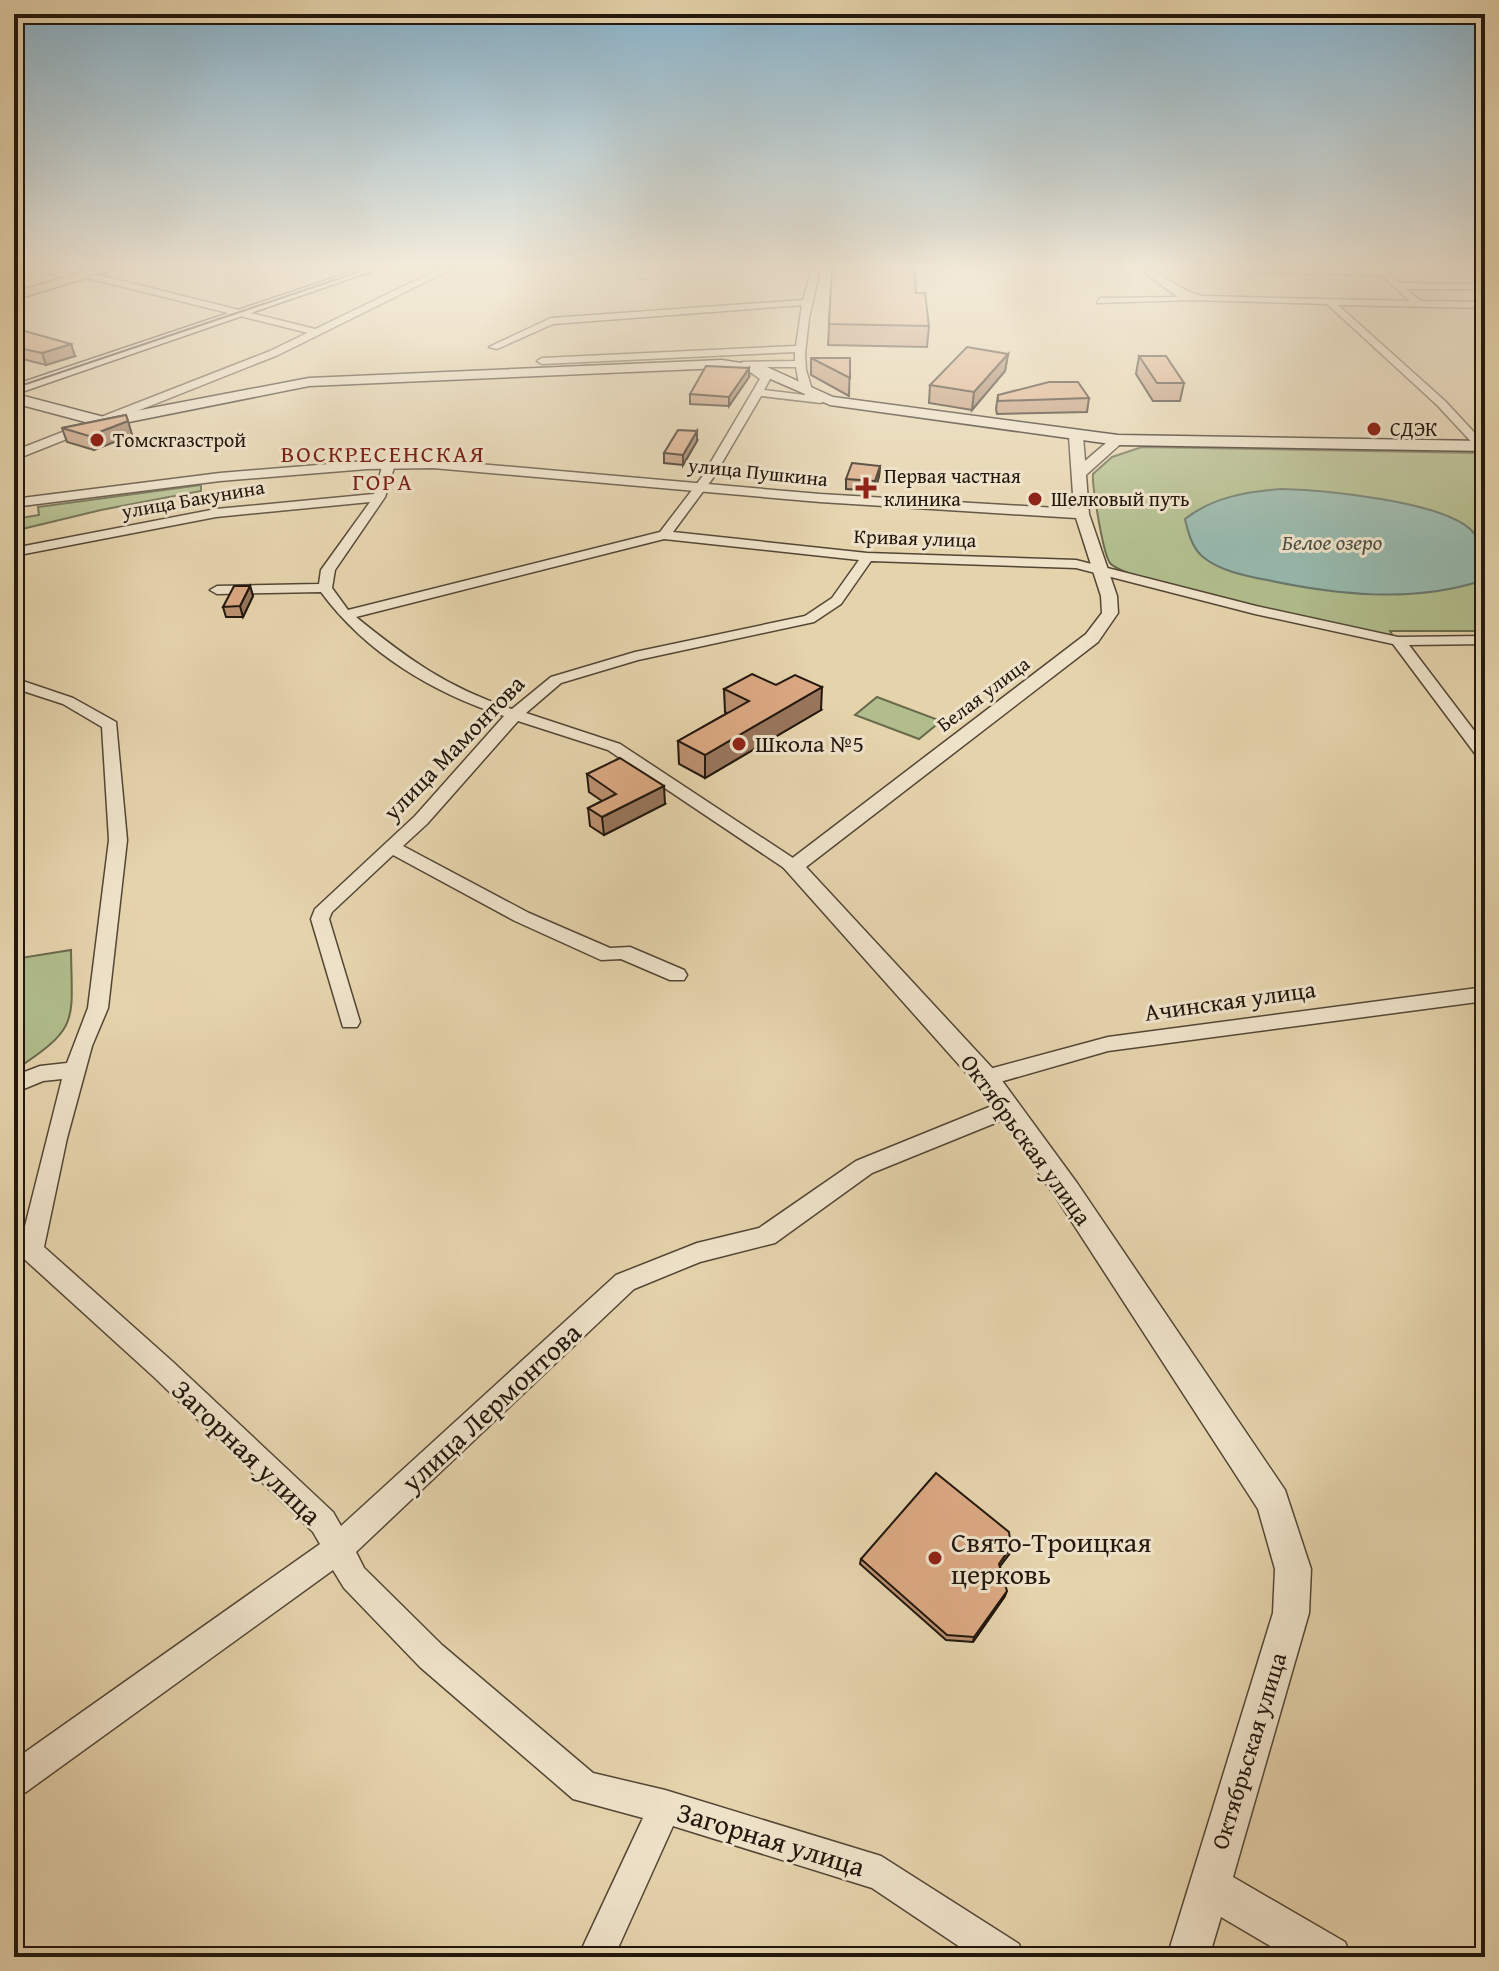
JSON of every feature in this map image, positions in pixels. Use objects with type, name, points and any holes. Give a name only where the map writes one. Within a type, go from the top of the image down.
[{"type":"main road","points":[[14,383],[85,360]]},
{"type":"main road","points":[[14,390],[99,360]]},
{"type":"main road","points":[[14,398],[82,419],[104,422],[309,382],[722,364],[752,367],[830,401],[1076,436],[1118,440],[1483,446]]},
{"type":"street","points":[[14,456],[104,422],[250,360]]},
{"type":"street","points":[[542,361],[564,360]]},
{"type":"street","points":[[801,360],[801,382],[810,394]]},
{"type":"street","points":[[1396,360],[1483,446]]},
{"type":"street","points":[[722,364],[800,364]]},
{"type":"street","points":[[664,535],[700,486],[757,392],[764,374],[752,367]]},
{"type":"street","points":[[757,392],[830,401]]},
{"type":"street","points":[[1076,436],[1082,514]]},
{"type":"street","points":[[1081,472],[1118,440]]},
{"type":"street","points":[[217,590],[325,588],[328,570],[379,497],[389,464]]},
{"type":"street","name":"улица Пушкина","points":[[14,503],[220,477],[389,464],[445,464],[820,498],[1082,514]]},
{"type":"street","name":"улица Бакунина","points":[[14,552],[216,513],[379,497]]},
{"type":"street","name":"Белая улица","points":[[793,866],[1092,638],[1110,613],[1109,596],[1082,514]]},
{"type":"street","name":"Кривая улица","points":[[345,615],[664,535],[867,557],[1076,564],[1241,607],[1398,641],[1485,640]]},
{"type":"street","name":"улица Мамонтова","points":[[350,1022],[320,919],[331,900],[421,820],[515,714],[556,680],[635,656],[809,619],[829,611],[842,599],[867,557]]},
{"type":"street","name":"Октябрьская улица","points":[[325,588],[345,615],[410,668],[467,699],[614,747],[793,866],[986,1078],[1067,1191],[1273,1502],[1293,1569],[1291,1613],[1188,1957]]},
{"type":"street","points":[[1398,641],[1485,756]]},
{"type":"street","name":"Загорная улица","points":[[14,683],[68,701],[110,725],[118,840],[98,1008],[75,1070],[31,1250],[164,1370],[323,1522],[354,1578],[431,1656],[585,1787],[665,1807],[881,1873],[1006,1957]]},
{"type":"street","points":[[391,847],[522,917],[593,949],[608,955],[623,952],[677,975]]},
{"type":"street","name":"Ачинская улица","points":[[986,1078],[1108,1044],[1485,994]]},
{"type":"street","points":[[14,1085],[40,1074],[75,1070]]},
{"type":"street","name":"улица Лермонтова","points":[[14,1780],[338,1549],[625,1282],[697,1253],[766,1236],[864,1167],[1007,1109]]},
{"type":"street","points":[[596,1957],[665,1807]]},
{"type":"street","points":[[1208,1886],[1330,1957]]},
{"type":"green space","points":[[1142,447],[1478,453],[1485,461],[1485,631],[1390,631],[1393,636],[1382,635],[1193,593],[1125,572],[1110,563],[1107,557],[1098,520],[1093,474],[1112,457]]},
{"type":"green space","points":[[201,485],[201,491],[14,531],[14,519],[39,515],[38,507]]},
{"type":"green space","points":[[877,697],[941,721],[919,739],[855,715]]},
{"type":"green space","points":[[71,950],[72,994],[68,1021],[51,1043],[15,1070],[14,959]]},
{"type":"water","name":"Белое озеро","points":[[1281,489],[1382,499],[1437,512],[1459,521],[1473,532],[1478,542],[1481,581],[1455,588],[1401,594],[1320,590],[1234,572],[1210,562],[1196,549],[1185,519],[1207,505],[1230,497]]},
{"type":"building","points":[[815,360],[850,360],[850,378]]},
{"type":"building","points":[[954,360],[1003,360],[974,392],[930,385]]},
{"type":"building","points":[[1142,360],[1169,360],[1184,383],[1157,383]]},
{"type":"building","points":[[706,366],[749,368],[729,397],[690,394]]},
{"type":"building","points":[[1049,382],[1078,382],[1089,398],[998,401],[998,395]]},
{"type":"building","points":[[126,415],[128,421],[89,436],[62,428]]},
{"type":"building","points":[[678,430],[697,431],[683,455],[664,453]]},
{"type":"building","points":[[852,463],[880,466],[875,481],[846,479]]},
{"type":"building","points":[[234,586],[250,586],[240,606],[223,607]]},
{"type":"building","points":[[752,674],[776,685],[795,675],[822,687],[705,755],[678,741],[749,701],[724,689]]},
{"type":"building","points":[[620,758],[664,786],[602,817],[588,808],[616,794],[587,774]]},
{"type":"building","name":"Свято-Троицкая церковь","points":[[936,1473],[1009,1532],[1011,1547],[999,1564],[1007,1591],[974,1637],[947,1635],[861,1559]]},
{"type":"tram line","points":[[14,388],[97,360]]},
{"type":"place","name":"СДЭК","points":[[1374,429]]},
{"type":"place","name":"Томскгазстрой","points":[[97,440]]},
{"type":"place","name":"Первая частная клиника","points":[[866,488]]},
{"type":"place","name":"Шелковый путь","points":[[1035,499]]},
{"type":"place","name":"Школа №5","points":[[739,744]]},
{"type":"place","name":"Свято-Троицкая церковь","points":[[935,1558]]},
{"type":"district","name":"ВОСКРЕСЕНСКАЯ ГОРА","points":[[383,468]]}]
